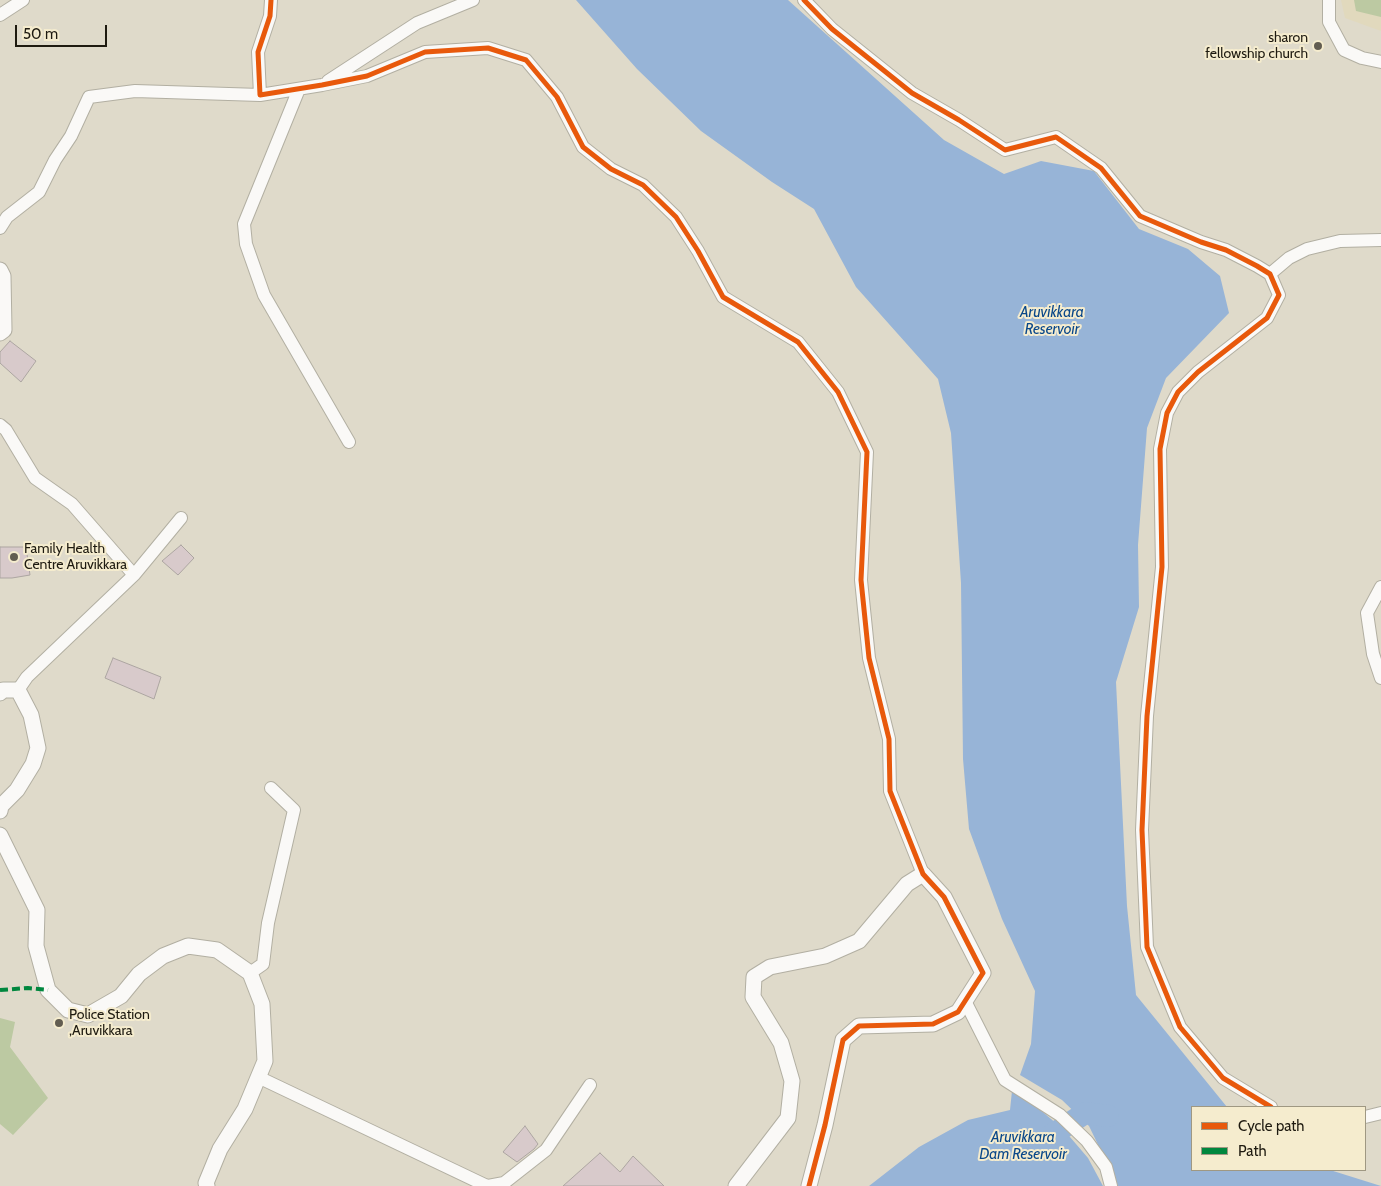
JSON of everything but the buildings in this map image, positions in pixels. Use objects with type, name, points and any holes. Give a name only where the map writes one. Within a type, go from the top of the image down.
[{"type":"street","points":[[0,14],[23,0]]},
{"type":"street","points":[[260,95],[258,52],[270,16],[271,0]]},
{"type":"street","points":[[322,86],[417,23],[473,0]]},
{"type":"street","points":[[804,0],[832,29],[912,93],[959,120],[1005,150],[1056,137],[1101,168],[1140,216],[1201,242],[1226,250],[1270,274],[1279,295],[1267,318],[1198,372],[1178,392],[1167,413],[1160,449],[1162,567],[1147,716],[1142,830],[1146,948],[1180,1027],[1223,1078],[1269,1106]]},
{"type":"street","points":[[1329,0],[1329,22],[1344,50],[1362,58],[1381,62]]},
{"type":"street","points":[[0,228],[7,217],[39,192],[55,160],[71,136],[89,97],[135,91],[260,95],[322,86],[367,76],[425,52],[488,48],[526,60],[557,97],[583,147],[611,169],[643,185],[676,217],[698,251],[723,297],[798,342],[838,392],[867,452],[861,580],[869,658],[888,739],[890,792],[923,874],[944,897],[983,973],[958,1012],[933,1024],[859,1026],[843,1040],[825,1125],[809,1186]]},
{"type":"street","points":[[299,89],[244,224],[246,244],[264,295],[349,442]]},
{"type":"street","points":[[1270,274],[1289,258],[1307,249],[1340,241],[1381,240]]},
{"type":"street","points":[[0,270],[3,276],[4,330],[0,334]]},
{"type":"street","points":[[0,425],[6,430],[35,478],[72,504],[134,575]]},
{"type":"street","points":[[18,690],[27,677],[134,575],[181,518]]},
{"type":"street","points":[[1381,587],[1367,614],[1373,654],[1381,678]]},
{"type":"street","points":[[0,693],[3,690],[18,690]]},
{"type":"street","points":[[0,811],[1,806],[17,790],[33,764],[38,748],[31,715],[18,690]]},
{"type":"street","points":[[250,973],[264,964],[268,923],[294,810],[270,788]]},
{"type":"street","points":[[0,835],[37,910],[36,946],[48,990],[68,1010],[88,1015],[121,996],[139,974],[163,956],[188,946],[218,950],[250,973],[262,1004],[265,1061],[245,1109],[220,1150],[206,1183],[207,1186]]},
{"type":"street","points":[[736,1186],[788,1118],[792,1081],[781,1043],[753,997],[754,977],[770,967],[825,956],[859,941],[907,884],[923,874]]},
{"type":"street","points":[[965,1001],[1005,1080],[1060,1114],[1087,1141],[1106,1167],[1111,1186]]},
{"type":"street","points":[[258,1077],[488,1186],[504,1183],[546,1150],[590,1085]]},
{"type":"street","points":[[1366,1117],[1381,1114]]},
{"type":"shaded area","points":[[1341,0],[1381,0],[1381,31],[1345,18]]},
{"type":"green space","points":[[1354,0],[1381,0],[1381,17],[1356,11]]},
{"type":"green space","points":[[0,1018],[15,1022],[10,1047],[48,1098],[13,1135],[0,1124]]},
{"type":"water","name":"Aruvikkara Reservoir","points":[[576,0],[788,0],[944,140],[1004,174],[1041,161],[1094,171],[1139,229],[1188,249],[1220,276],[1229,313],[1166,378],[1147,428],[1138,545],[1139,607],[1116,682],[1127,906],[1136,995],[1226,1106],[1191,1106],[1191,1171],[1333,1171],[1381,1186],[1118,1186],[1089,1126],[1062,1100],[1020,1075],[1031,1044],[1035,991],[1002,919],[969,829],[963,759],[961,583],[951,433],[938,379],[856,287],[814,209],[772,182],[701,131],[637,69]]},
{"type":"water","name":"Aruvikkara Dam Reservoir","points":[[1012,1091],[1031,1102],[1064,1130],[1088,1158],[1103,1186],[869,1186],[919,1147],[968,1120],[1010,1110]]},
{"type":"waterway","points":[[1037,1145],[1085,1113],[1108,1116]]},
{"type":"marked path","points":[[0,990],[28,988],[48,990]]},
{"type":"cycle path","points":[[271,0],[270,16],[258,52],[260,95],[367,76],[425,52],[488,48],[526,60],[557,97],[583,147],[611,169],[643,185],[676,217],[698,251],[723,297],[798,342],[838,392],[867,452],[861,580],[869,658],[889,739],[890,791],[923,874],[944,897],[983,973],[958,1012],[933,1024],[859,1026],[843,1040],[825,1125],[809,1186]]},
{"type":"cycle path","points":[[804,0],[832,29],[912,93],[959,120],[1005,150],[1056,137],[1101,168],[1140,216],[1201,242],[1226,250],[1257,266],[1270,274],[1279,295],[1267,318],[1198,372],[1178,392],[1167,413],[1160,449],[1162,567],[1147,716],[1142,830],[1147,947],[1180,1027],[1223,1078],[1269,1106]]},
{"type":"place","name":"sharon fellowship church","points":[[1318,46]]},
{"type":"place","name":"Family Health Centre Aruvikkara","points":[[14,557]]},
{"type":"place","name":"Police Station ,Aruvikkara","points":[[59,1023]]}]
